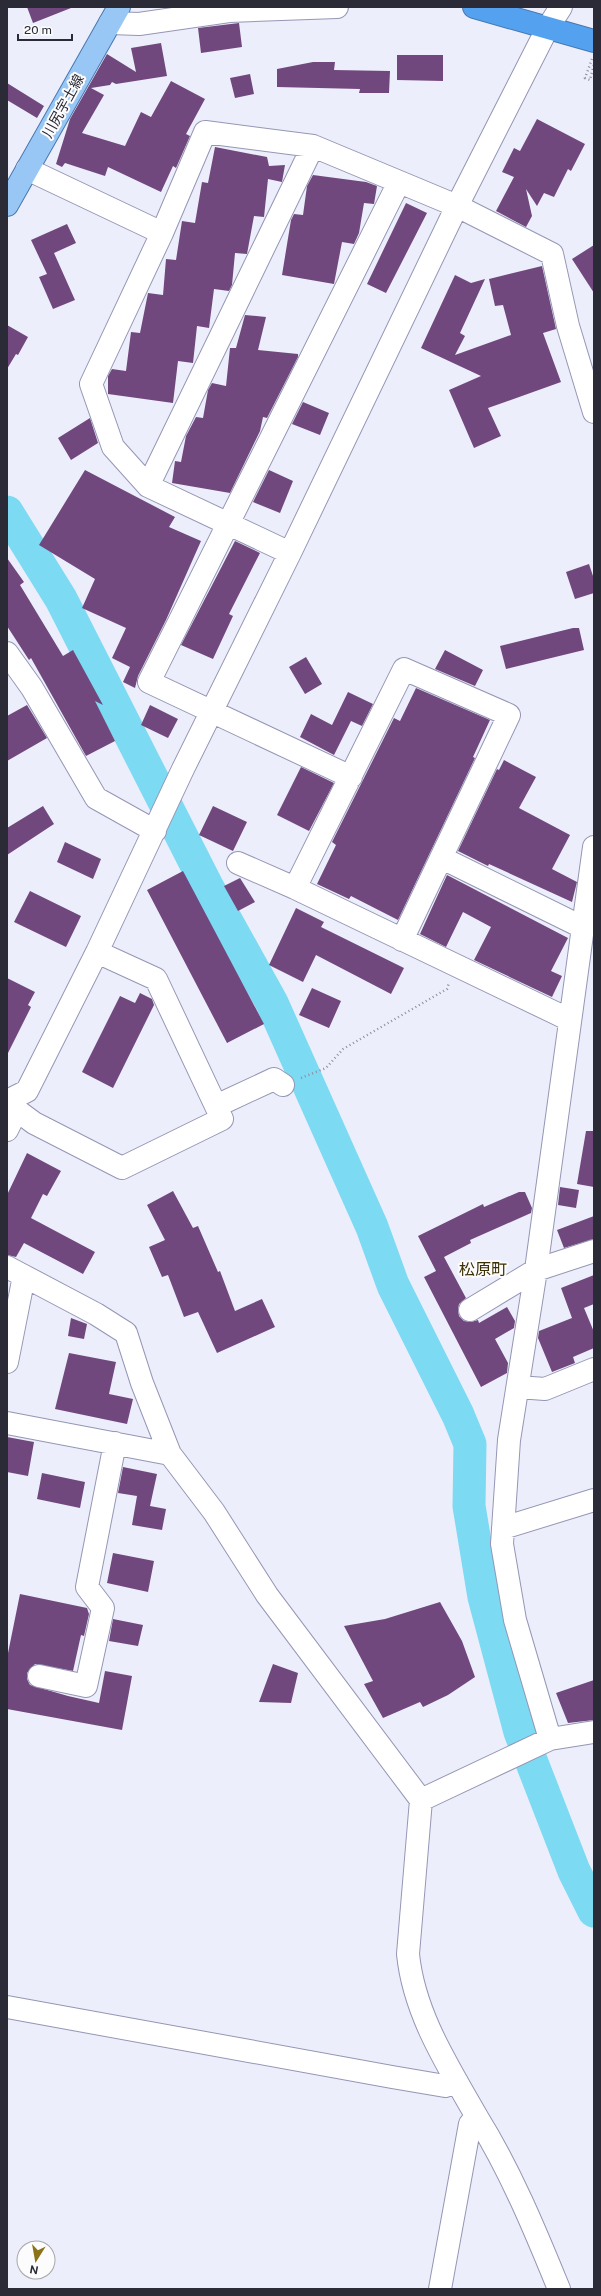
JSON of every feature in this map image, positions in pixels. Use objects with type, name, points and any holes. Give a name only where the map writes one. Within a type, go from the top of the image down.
[{"type":"highway","points":[[474,7],[509,12],[547,29],[594,41]]},
{"type":"main road","name":"川尻宇土線","points":[[7,205],[115,15]]},
{"type":"street","points":[[115,15],[139,24],[229,11],[337,7]]},
{"type":"street","points":[[97,952],[156,979],[222,1119],[122,1168],[34,1123],[7,1102],[27,1091],[97,952],[457,206],[547,29],[561,7]]},
{"type":"street","points":[[290,553],[148,486],[113,447],[91,384],[162,233],[205,132],[313,146],[457,206],[552,254],[568,326],[587,361],[594,412]]},
{"type":"street","points":[[148,486],[313,146]]},
{"type":"street","points":[[27,169],[162,233]]},
{"type":"street","points":[[351,777],[148,682],[399,182]]},
{"type":"street","points":[[7,653],[32,688],[96,798],[155,831]]},
{"type":"street","points":[[295,888],[404,669],[509,715],[402,940]]},
{"type":"street","points":[[546,1741],[516,1620],[502,1544],[509,1440],[536,1270],[570,1020],[587,965],[584,928],[592,887],[594,847]]},
{"type":"street","points":[[442,858],[584,928]]},
{"type":"street","points":[[238,863],[295,888],[570,1020]]},
{"type":"street","points":[[216,1106],[274,1079],[283,1085]]},
{"type":"street","points":[[7,1109],[11,1122],[7,1130]]},
{"type":"street","points":[[470,1310],[536,1270],[594,1250]]},
{"type":"street","points":[[7,1362],[15,1272],[126,1333],[142,1383],[170,1454],[214,1512],[266,1595],[421,1800],[408,1954],[410,1978],[425,2019],[457,2082],[506,2171],[538,2239],[559,2289]]},
{"type":"street","points":[[518,1387],[545,1389],[594,1369]]},
{"type":"street","points":[[7,1423],[170,1454]]},
{"type":"street","points":[[39,1676],[86,1686],[103,1608],[87,1587],[115,1443]]},
{"type":"street","points":[[503,1528],[594,1500]]},
{"type":"street","points":[[421,1800],[546,1741],[594,1732]]},
{"type":"street","points":[[7,2007],[445,2086],[457,2082]]},
{"type":"street","points":[[440,2289],[470,2124],[477,2116]]},
{"type":"path","points":[[594,52],[585,78],[590,80],[594,64]]},
{"type":"path","points":[[283,1085],[326,1068],[343,1049],[447,989],[456,966]]},
{"type":"building","points":[[27,7],[70,7],[71,8],[33,23]]},
{"type":"building","points":[[239,23],[242,47],[201,53],[198,28]]},
{"type":"building","points":[[161,43],[167,76],[116,84],[112,82],[110,85],[91,88],[104,95],[82,133],[125,146],[141,112],[151,117],[171,81],[205,99],[186,134],[190,136],[176,168],[173,166],[161,192],[108,167],[105,176],[65,163],[62,167],[56,164],[70,119],[107,54],[136,72],[131,48]]},
{"type":"building","points":[[397,55],[443,55],[443,81],[397,80]]},
{"type":"building","points":[[313,62],[335,62],[334,70],[390,71],[389,93],[359,93],[360,89],[277,87],[277,69]]},
{"type":"building","points":[[250,74],[254,94],[235,98],[230,78]]},
{"type":"building","points":[[7,83],[44,106],[37,118],[7,100]]},
{"type":"building","points":[[537,119],[585,144],[571,171],[568,169],[554,197],[544,193],[537,206],[526,189],[532,216],[526,227],[496,211],[514,177],[502,172],[514,148],[520,151]]},
{"type":"building","points":[[215,147],[267,157],[269,166],[285,165],[282,182],[268,179],[264,217],[254,216],[247,254],[235,253],[232,285],[229,291],[214,289],[209,328],[197,326],[193,363],[178,361],[173,403],[108,394],[108,376],[112,369],[126,371],[131,332],[140,333],[148,293],[163,295],[166,259],[176,260],[182,221],[195,223],[202,182],[208,183]]},
{"type":"building","points":[[313,175],[366,182],[377,186],[374,204],[364,203],[359,233],[354,244],[342,242],[334,284],[282,275],[291,220],[294,214],[303,215],[307,186]]},
{"type":"building","points":[[406,203],[427,213],[386,293],[367,284]]},
{"type":"building","points":[[67,224],[76,243],[54,253],[75,300],[53,309],[39,277],[47,274],[31,240]]},
{"type":"building","points":[[594,245],[594,293],[572,259]]},
{"type":"building","points":[[542,266],[556,329],[543,333],[561,382],[488,408],[501,436],[474,448],[449,390],[481,376],[421,348],[455,275],[471,283],[485,279],[460,333],[465,336],[455,355],[511,335],[503,305],[495,306],[489,279]]},
{"type":"building","points":[[245,315],[266,317],[258,350],[298,354],[298,357],[267,418],[263,417],[260,431],[230,493],[172,483],[175,461],[181,462],[186,436],[196,417],[203,418],[208,390],[212,383],[226,386],[230,348],[236,348]]},
{"type":"building","points":[[7,325],[28,337],[18,355],[16,354],[7,369]]},
{"type":"building","points":[[303,402],[329,413],[320,435],[292,424]]},
{"type":"building","points":[[90,418],[98,443],[71,460],[58,438]]},
{"type":"building","points":[[85,470],[175,517],[169,527],[201,541],[166,620],[138,676],[135,688],[123,682],[130,667],[112,658],[126,628],[82,608],[95,579],[39,545]]},
{"type":"building","points":[[269,470],[293,481],[280,513],[253,502]]},
{"type":"building","points":[[235,541],[260,553],[229,614],[233,616],[213,659],[181,645]]},
{"type":"building","points":[[7,558],[24,582],[20,585],[63,656],[73,650],[103,705],[95,701],[115,741],[86,756],[31,658],[29,660],[7,626]]},
{"type":"building","points":[[589,564],[594,579],[594,593],[575,599],[566,572]]},
{"type":"building","points":[[573,628],[579,628],[584,650],[506,669],[500,646]]},
{"type":"building","points":[[445,650],[483,670],[475,686],[435,669]]},
{"type":"building","points":[[306,657],[322,684],[305,694],[289,667]]},
{"type":"building","points":[[416,688],[490,720],[473,757],[475,758],[398,920],[351,896],[349,899],[317,884],[336,845],[332,842],[394,718],[400,721]]},
{"type":"building","points":[[348,692],[373,704],[362,726],[351,721],[334,755],[300,737],[311,714],[332,725]]},
{"type":"building","points":[[27,705],[47,738],[7,761],[7,716]]},
{"type":"building","points":[[150,705],[178,719],[168,738],[141,725]]},
{"type":"building","points":[[504,760],[536,777],[519,808],[570,835],[552,869],[577,882],[572,902],[489,864],[488,866],[458,851],[497,769],[499,770]]},
{"type":"building","points":[[301,767],[334,783],[309,831],[277,815]]},
{"type":"building","points":[[43,806],[54,824],[7,855],[7,828]]},
{"type":"building","points":[[213,806],[247,822],[233,851],[199,835]]},
{"type":"building","points":[[65,842],[101,859],[93,879],[57,862]]},
{"type":"building","points":[[183,871],[264,1024],[227,1043],[147,890]]},
{"type":"building","points":[[447,875],[568,938],[551,971],[562,976],[552,997],[474,960],[491,927],[463,912],[446,947],[420,934]]},
{"type":"building","points":[[240,878],[255,902],[238,911],[224,886]]},
{"type":"building","points":[[30,891],[81,916],[66,947],[14,922]]},
{"type":"building","points":[[296,908],[324,922],[321,927],[404,968],[391,994],[316,955],[303,982],[269,965]]},
{"type":"building","points":[[7,978],[35,992],[28,1005],[31,1007],[7,1055]]},
{"type":"building","points":[[312,988],[341,1001],[329,1028],[299,1015]]},
{"type":"building","points":[[140,993],[152,999],[154,1005],[113,1088],[82,1072],[120,996],[135,1003]]},
{"type":"building","points":[[586,1131],[594,1131],[594,1187],[577,1184]]},
{"type":"building","points":[[27,1153],[61,1171],[47,1196],[43,1194],[31,1218],[95,1252],[83,1274],[24,1243],[16,1257],[7,1255],[7,1195]]},
{"type":"building","points":[[560,1187],[579,1190],[576,1208],[558,1205]]},
{"type":"building","points":[[173,1191],[193,1228],[198,1226],[218,1272],[220,1271],[235,1311],[262,1299],[275,1327],[217,1353],[198,1312],[184,1317],[168,1275],[162,1277],[149,1247],[165,1240],[147,1205]]},
{"type":"building","points":[[519,1192],[525,1192],[532,1208],[531,1213],[470,1240],[471,1243],[444,1257],[466,1298],[459,1304],[458,1310],[459,1316],[464,1321],[471,1322],[478,1320],[479,1323],[507,1307],[515,1321],[514,1328],[495,1339],[508,1363],[507,1373],[481,1387],[424,1277],[436,1271],[418,1236],[483,1204],[484,1207]]},
{"type":"building","points":[[594,1216],[594,1239],[564,1248],[557,1230]]},
{"type":"building","points":[[594,1275],[594,1304],[584,1308],[594,1332],[594,1348],[573,1357],[575,1363],[552,1372],[538,1338],[539,1331],[572,1318],[561,1288]]},
{"type":"building","points":[[71,1318],[87,1324],[84,1339],[68,1336]]},
{"type":"building","points":[[69,1353],[116,1362],[109,1394],[133,1399],[127,1424],[55,1409]]},
{"type":"building","points":[[7,1437],[34,1442],[28,1476],[7,1472]]},
{"type":"building","points":[[123,1467],[157,1474],[150,1506],[166,1509],[162,1530],[132,1525],[137,1496],[118,1493]]},
{"type":"building","points":[[42,1473],[85,1482],[80,1508],[37,1499]]},
{"type":"building","points":[[113,1553],[154,1561],[148,1592],[107,1583]]},
{"type":"building","points":[[20,1594],[87,1608],[89,1614],[84,1636],[81,1635],[73,1671],[35,1664],[27,1673],[27,1679],[30,1685],[99,1703],[105,1671],[132,1676],[122,1730],[7,1709],[7,1658]]},
{"type":"building","points":[[440,1602],[462,1641],[475,1677],[448,1695],[423,1707],[420,1702],[383,1718],[364,1684],[373,1681],[344,1626],[385,1619]]},
{"type":"building","points":[[113,1619],[143,1625],[138,1646],[109,1641]]},
{"type":"building","points":[[273,1664],[298,1673],[291,1703],[259,1702]]},
{"type":"building","points":[[594,1680],[594,1720],[568,1723],[556,1693]]},
{"type":"waterway","points":[[7,512],[61,599],[207,886],[272,1003],[372,1227],[393,1285],[458,1415],[470,1444],[469,1506],[484,1597],[520,1732],[574,1871],[594,1911]]},
{"type":"district","name":"松原町","points":[[483,1269]]}]
